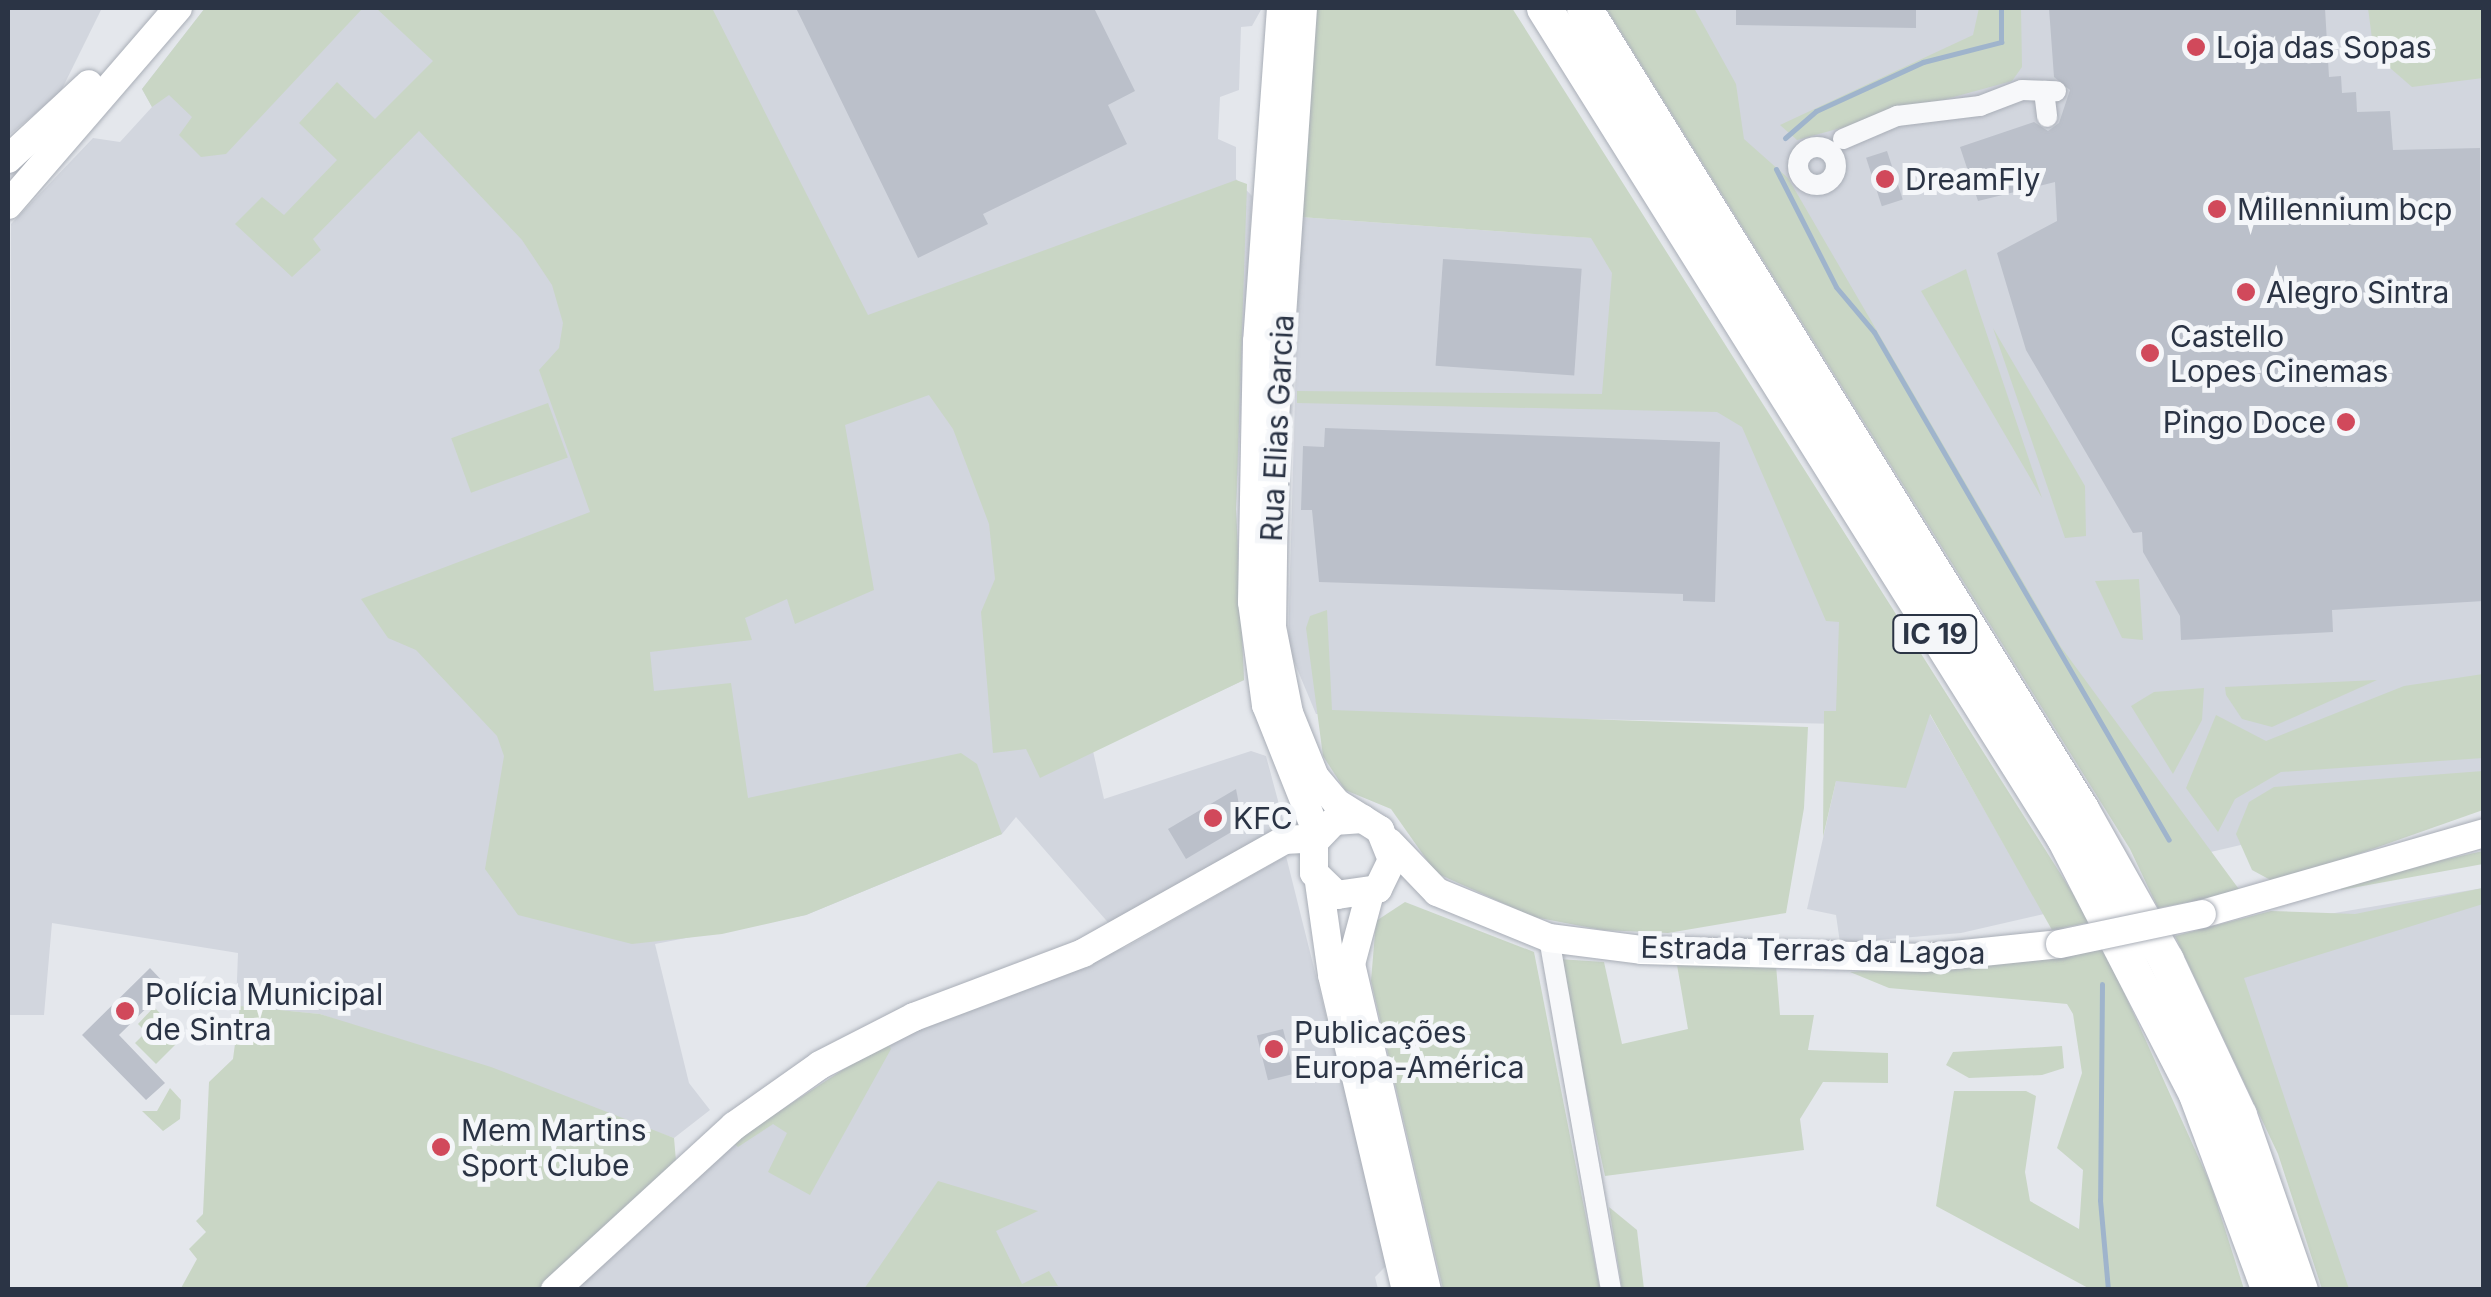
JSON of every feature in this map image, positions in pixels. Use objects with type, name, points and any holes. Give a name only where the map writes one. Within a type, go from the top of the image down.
[{"type":"highway","name":"IC 19","points":[[1544,8],[2064,838],[2196,1094],[2269,1290]]},
{"type":"highway","name":"IC 19","points":[[1584,8],[2081,809],[2166,960],[2239,1115],[2300,1290]]},
{"type":"street","points":[[8,205],[103,84],[156,8]]},
{"type":"street","points":[[8,159],[103,84],[178,8]]},
{"type":"street","name":"Rua Elias Garcia","points":[[1281,8],[1268,180],[1252,602],[1266,705],[1298,785],[1316,854],[1332,975],[1406,1290]]},
{"type":"street","name":"Rua Elias Garcia","points":[[1303,8],[1274,415],[1272,627],[1288,713],[1315,777],[1363,819]]},
{"type":"street","points":[[1843,138],[1898,116],[2050,91],[2048,118]]},
{"type":"street","points":[[555,1290],[734,1126],[820,1065],[914,1017],[1084,952],[1279,843],[1300,811],[1298,785]]},
{"type":"street","points":[[1316,854],[1334,821],[1363,819],[1387,838],[1390,871],[1372,892],[1351,964],[1427,1290]]},
{"type":"street","name":"Estrada Terras da Lagoa","points":[[1372,892],[1402,884],[1437,892],[1549,938],[1642,950],[1925,958],[2060,944],[2484,833]]},
{"type":"street","name":"Estrada Terras da Lagoa","points":[[1387,838],[1437,892]]},
{"type":"street","points":[[1279,843],[1316,854],[1347,898],[1372,892]]},
{"type":"street","points":[[1549,938],[1611,1290]]},
{"type":"shaded area","points":[[8,8],[102,8],[60,93],[8,136]]},
{"type":"shaded area","points":[[205,8],[1262,8],[1252,26],[1241,27],[1239,90],[1220,97],[1218,139],[1236,147],[1236,179],[1252,196],[1236,509],[1244,680],[1093,751],[1104,799],[1251,751],[1266,756],[1284,823],[1112,927],[1016,817],[1002,834],[806,915],[655,944],[689,1083],[710,1110],[674,1138],[320,1014],[236,1006],[238,953],[52,923],[44,1015],[8,1015],[11,224],[93,138],[120,142],[152,107],[142,89]]},
{"type":"shaded area","points":[[1639,8],[2402,8],[2483,48],[2483,789],[2202,854],[2045,669]]},
{"type":"shaded area","points":[[1300,217],[1620,240],[1849,565],[1843,724],[1316,714],[1288,647]]},
{"type":"shaded area","points":[[1929,713],[2044,914],[1961,933],[1840,943],[1836,915],[1807,909],[1836,781]]},
{"type":"shaded area","points":[[1286,856],[1388,1264],[1375,1277],[1378,1289],[541,1290],[606,1228],[625,1246],[741,1134],[918,1026],[1126,947]]},
{"type":"shaded area","points":[[2483,888],[2483,1289],[2345,1289],[2214,951],[2305,918]]},
{"type":"green space","points":[[205,8],[363,8],[226,154],[201,157],[179,135],[192,117],[169,95],[152,107],[142,89]]},
{"type":"green space","points":[[376,8],[712,8],[868,315],[1236,180],[1247,184],[1236,509],[1244,680],[1040,778],[1026,749],[993,753],[981,612],[995,579],[989,524],[953,429],[929,395],[845,425],[874,590],[795,624],[787,599],[745,618],[752,640],[650,652],[654,691],[731,683],[748,798],[961,753],[977,764],[1002,834],[806,915],[722,934],[632,944],[518,915],[485,869],[504,756],[497,736],[416,650],[388,638],[361,599],[590,512],[539,370],[559,348],[563,323],[552,285],[522,240],[419,131],[313,239],[321,250],[292,277],[235,224],[262,197],[284,215],[337,160],[299,123],[337,82],[375,119],[433,61]]},
{"type":"green space","points":[[1316,8],[1512,8],[2091,922],[2052,930],[1930,714],[1906,788],[1836,781],[1823,837],[1824,711],[1836,711],[1839,622],[1826,621],[1742,427],[1717,412],[1297,403],[1297,391],[1602,394],[1612,273],[1591,238],[1300,217]]},
{"type":"green space","points":[[1606,8],[1694,8],[1736,84],[1744,139],[1788,178],[2061,647],[2241,892],[2158,908],[2130,849]]},
{"type":"green space","points":[[1979,8],[2021,8],[2022,67],[2012,81],[1797,140],[1780,125],[1973,35]]},
{"type":"green space","points":[[2368,8],[2483,8],[2483,78],[2412,87],[2374,54]]},
{"type":"green space","points":[[1966,269],[1976,302],[2042,498],[1921,291]]},
{"type":"green space","points":[[1993,328],[2085,486],[2086,536],[2065,538]]},
{"type":"green space","points":[[548,403],[568,458],[471,493],[451,438]]},
{"type":"green space","points":[[2139,579],[2143,640],[2122,638],[2095,581]]},
{"type":"green space","points":[[1327,610],[1332,710],[1808,727],[1804,808],[1786,913],[1668,933],[1602,930],[1534,917],[1436,873],[1391,809],[1345,790],[1323,756],[1306,628],[1310,616]]},
{"type":"green space","points":[[2483,674],[2483,758],[2281,772],[2235,799],[2218,832],[2186,788],[2216,715],[2266,741],[2404,686]]},
{"type":"green space","points":[[2377,680],[2272,727],[2242,719],[2225,687]]},
{"type":"green space","points":[[2204,688],[2202,720],[2173,774],[2131,706],[2154,692]]},
{"type":"green space","points":[[2483,771],[2483,810],[2276,883],[2252,870],[2236,834],[2249,802],[2274,787]]},
{"type":"green space","points":[[2483,851],[2483,864],[2341,890],[2339,883]]},
{"type":"green space","points":[[2483,888],[2483,904],[2244,978],[2349,1289],[2322,1289],[2278,1154],[2175,936],[2271,911],[2355,914]]},
{"type":"green space","points":[[1405,902],[1534,952],[1600,1289],[1443,1289],[1371,981],[1376,921]]},
{"type":"green space","points":[[2105,950],[2211,1185],[2244,1289],[2090,1289],[1936,1206],[1954,1091],[2026,1091],[2036,1096],[2025,1172],[2030,1201],[2079,1229],[2083,1170],[2057,1148],[2082,1073],[2073,1014],[2067,1004],[1889,988],[1850,972]]},
{"type":"green space","points":[[1558,959],[1604,962],[1622,1044],[1688,1029],[1677,965],[1776,965],[1780,1015],[1814,1015],[1808,1050],[1888,1053],[1888,1083],[1823,1082],[1800,1119],[1804,1150],[1605,1176]]},
{"type":"green space","name":"Mem Martins Sport Clube","points":[[240,1006],[320,1014],[491,1067],[674,1138],[676,1161],[541,1289],[180,1290],[197,1259],[189,1249],[206,1232],[196,1221],[203,1214],[209,1082],[233,1059]]},
{"type":"green space","points":[[154,1007],[175,1029],[168,1036],[176,1044],[156,1064],[135,1043],[146,1032],[138,1024]]},
{"type":"green space","points":[[887,1041],[891,1049],[810,1195],[768,1172],[787,1133],[773,1124],[738,1147],[732,1142]]},
{"type":"green space","points":[[2062,1046],[2064,1068],[2042,1075],[1969,1078],[1946,1065],[1953,1052]]},
{"type":"green space","points":[[170,1088],[181,1100],[180,1119],[163,1131],[142,1111],[157,1111]]},
{"type":"green space","points":[[938,1181],[1038,1211],[996,1231],[1022,1284],[1049,1271],[1058,1286],[864,1289]]},
{"type":"green space","points":[[1609,1207],[1637,1230],[1644,1289],[1622,1289]]},
{"type":"building","points":[[796,8],[1094,8],[1135,91],[1108,105],[1127,144],[983,214],[988,224],[918,258]]},
{"type":"building","points":[[1736,8],[1916,8],[1916,28],[1736,25]]},
{"type":"building","name":"Alegro Sintra","points":[[2049,8],[2325,8],[2329,77],[2341,76],[2342,93],[2356,92],[2357,112],[2390,111],[2393,150],[2480,148],[2484,601],[2332,610],[2333,632],[2181,640],[2180,616],[2143,552],[2142,532],[2133,533],[2026,350],[1997,253],[2057,221],[2055,182],[1978,201],[1960,147],[2034,122],[2048,131],[2059,123],[2070,90],[2054,77]]},
{"type":"building","name":"DreamFly","points":[[1887,151],[1903,200],[1882,206],[1866,158]]},
{"type":"building","points":[[1443,259],[1582,269],[1574,375],[1436,366]]},
{"type":"building","points":[[1325,428],[1720,442],[1715,602],[1683,601],[1683,594],[1319,582],[1312,510],[1301,510],[1303,446],[1324,447]]},
{"type":"building","name":"KFC","points":[[1236,789],[1243,825],[1186,859],[1168,829]]},
{"type":"building","name":"Polícia Municipal de Sintra","points":[[150,968],[168,987],[119,1035],[165,1083],[146,1100],[82,1035]]},
{"type":"building","name":"Publicações Europa-América","points":[[1283,1029],[1294,1074],[1268,1080],[1257,1036]]},
{"type":"waterway","points":[[1785,138],[1816,111],[1923,62],[2001,42],[2001,8]]},
{"type":"waterway","points":[[1776,169],[1836,287],[1874,332],[2169,840]]},
{"type":"waterway","points":[[2102,984],[2100,1200],[2108,1290]]},
{"type":"place","name":"Loja das Sopas","points":[[2196,47]]},
{"type":"place","name":"DreamFly","points":[[1885,179]]},
{"type":"place","name":"Millennium bcp","points":[[2217,209]]},
{"type":"place","name":"Alegro Sintra","points":[[2246,292]]},
{"type":"place","name":"Castello Lopes Cinemas","points":[[2150,353]]},
{"type":"place","name":"Pingo Doce","points":[[2346,422]]},
{"type":"place","name":"KFC","points":[[1213,818]]},
{"type":"place","name":"Polícia Municipal de Sintra","points":[[125,1011]]},
{"type":"place","name":"Publicações Europa-América","points":[[1274,1049]]},
{"type":"place","name":"Mem Martins Sport Clube","points":[[441,1147]]}]
